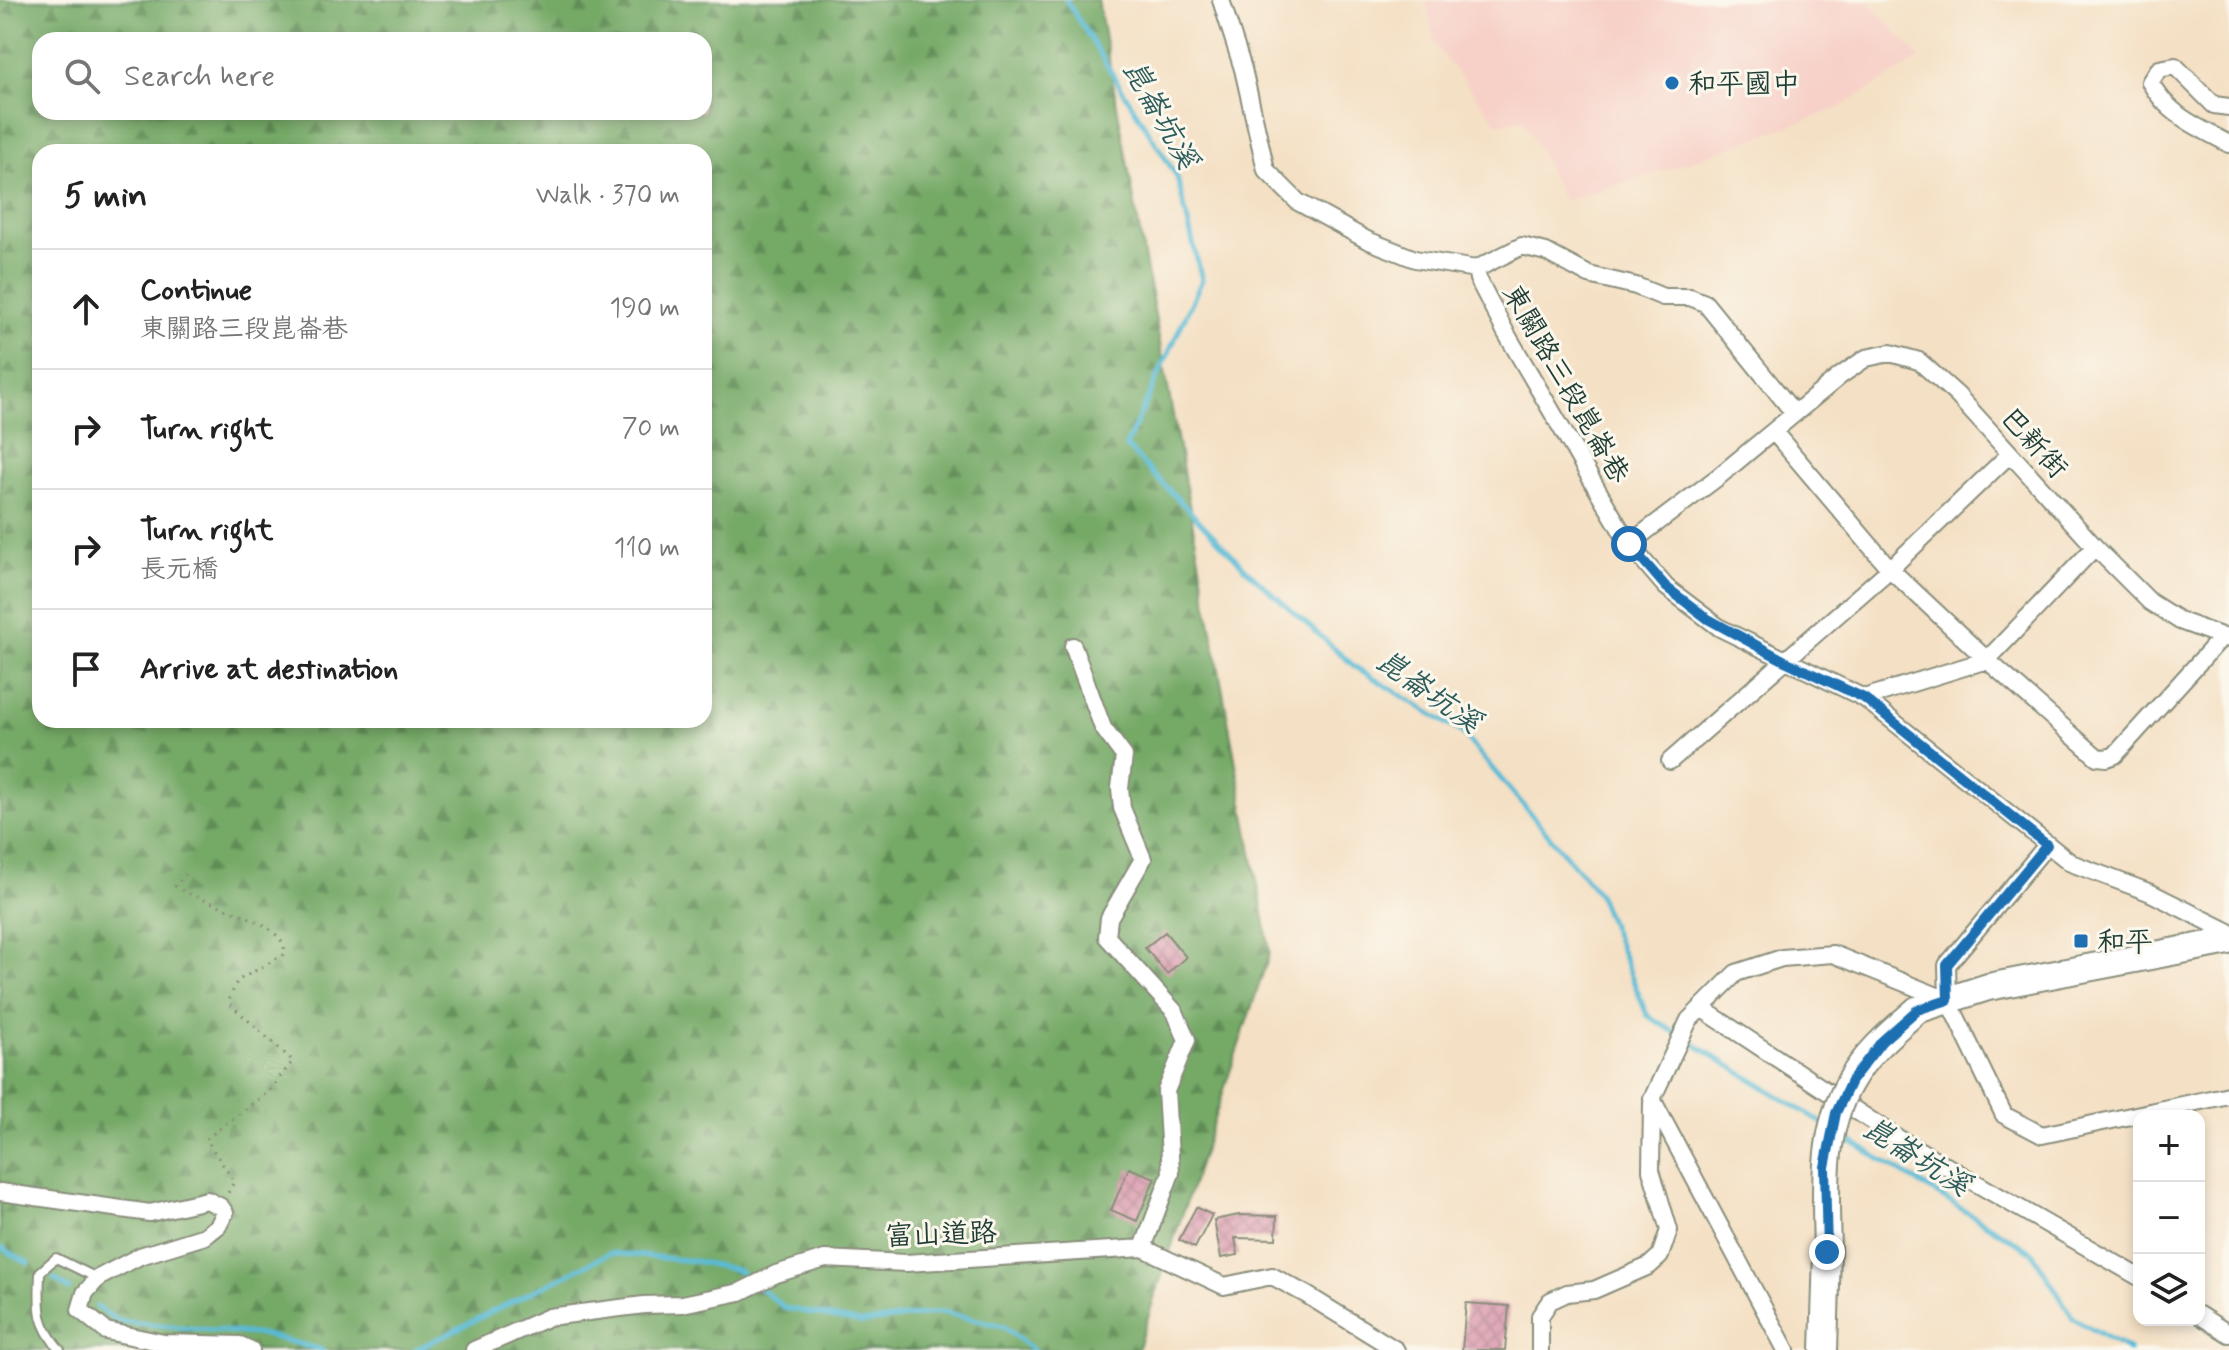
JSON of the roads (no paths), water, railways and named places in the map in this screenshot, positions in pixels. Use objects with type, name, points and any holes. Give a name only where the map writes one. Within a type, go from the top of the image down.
[{"type":"main road","points":[[1824,1350],[1827,1252],[1825,1167],[1836,1113],[1851,1081],[1882,1041],[1917,1010],[1988,987],[2229,941]]},
{"type":"street","name":"東關路三段崑崙巷","points":[[1221,0],[1243,69],[1266,170],[1298,202],[1367,240],[1415,259],[1476,269],[1478,279],[1506,333],[1629,544],[1666,587],[1708,619],[1785,661],[1864,698],[2071,863],[2151,893],[2229,932]]},
{"type":"street","points":[[2229,107],[2214,105],[2175,66],[2159,69],[2150,82],[2161,102],[2229,144]]},
{"type":"street","points":[[1476,269],[1522,246],[1546,252],[1589,275],[1636,286],[1663,297],[1690,297],[1705,303],[1794,413]]},
{"type":"street","name":"巴新街","points":[[1629,544],[1866,358],[1890,353],[1919,361],[1957,395],[2095,547],[2150,602],[2180,621],[2226,638]]},
{"type":"street","points":[[1774,432],[1890,569],[2097,757],[2115,755],[2226,638]]},
{"type":"street","points":[[1670,761],[1890,569],[2010,454]]},
{"type":"street","points":[[1864,698],[1987,660],[2095,547]]},
{"type":"street","points":[[1073,646],[1103,728],[1124,756],[1120,788],[1122,808],[1143,859],[1109,918],[1107,937],[1175,1012],[1187,1040],[1166,1091],[1171,1173],[1143,1248]]},
{"type":"street","points":[[2047,845],[1947,965],[1948,1000],[2004,1115],[2042,1135],[2229,1095]]},
{"type":"street","points":[[1540,1350],[1540,1316],[1550,1301],[1567,1293],[1594,1290],[1649,1266],[1660,1256],[1669,1230],[1651,1170],[1652,1099],[1689,1020],[1736,973],[1782,958],[1833,954],[1948,1000]]},
{"type":"street","points":[[1701,1008],[1896,1137],[2133,1274]]},
{"type":"street","points":[[1652,1099],[1786,1350]]},
{"type":"street","points":[[0,1192],[150,1213],[207,1200],[221,1207],[225,1213],[218,1226],[205,1236],[140,1256],[98,1278],[85,1293],[80,1310],[106,1331],[164,1343],[240,1345],[251,1350]]},
{"type":"street","name":"富山道路","points":[[474,1350],[549,1317],[644,1305],[682,1304],[740,1292],[776,1274],[825,1259],[906,1263],[1143,1248],[1224,1286],[1272,1276],[1388,1348]]},
{"type":"street","points":[[2205,1319],[2229,1334]]},
{"type":"lane","points":[[60,1350],[44,1332],[39,1310],[40,1272],[56,1258],[98,1278]]},
{"type":"waterway","name":"崑崙坑溪","points":[[1066,0],[1177,177],[1202,280],[1126,446],[1251,574],[1354,666],[1462,733],[1598,893],[1647,1015],[1824,1124]]},
{"type":"waterway","name":"崑崙坑溪","points":[[1839,1134],[2032,1252],[2073,1318],[2129,1350]]},
{"type":"waterway","points":[[0,1247],[28,1263]]},
{"type":"waterway","points":[[415,1350],[610,1253],[695,1261],[737,1270],[785,1308],[862,1323],[943,1312],[1003,1326],[1033,1350]]},
{"type":"waterway","points":[[54,1279],[69,1289]]},
{"type":"waterway","points":[[97,1307],[118,1321],[265,1335],[322,1350]]},
{"type":"place","name":"和平國中","points":[[1672,83]]},
{"type":"place","name":"和平","points":[[2081,941]]}]
